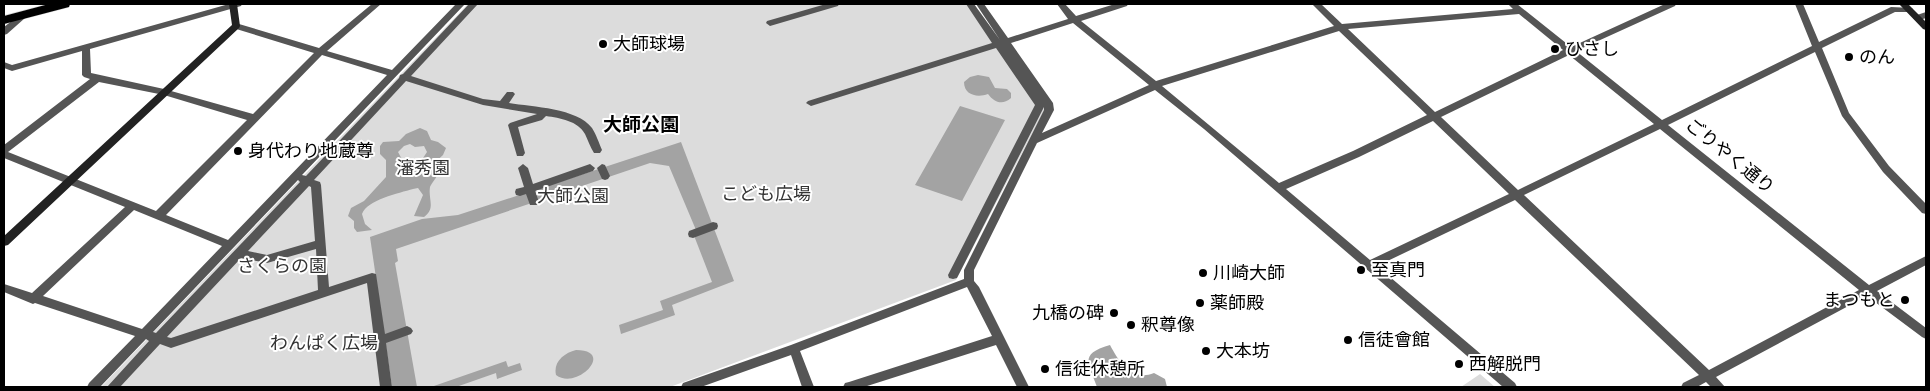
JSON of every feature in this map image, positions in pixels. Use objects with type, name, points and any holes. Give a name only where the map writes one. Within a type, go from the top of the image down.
[{"type":"highway","points":[[4,10],[24,10],[64,4]]},
{"type":"highway","points":[[4,20],[24,10]]},
{"type":"street","points":[[4,65],[12,68],[234,4],[236,26]]},
{"type":"street","points":[[159,215],[319,53],[377,4]]},
{"type":"street","points":[[93,387],[143,334],[307,181],[461,4]]},
{"type":"street","points":[[113,387],[158,338],[296,176],[474,4]]},
{"type":"street","points":[[770,23],[825,5],[835,4]]},
{"type":"street","points":[[970,4],[1048,103],[1049,110],[969,270],[969,282],[1023,387]]},
{"type":"street","points":[[953,275],[1040,105],[980,4]]},
{"type":"street","points":[[1061,4],[1074,20],[1156,85],[1511,387]]},
{"type":"street","points":[[811,103],[1124,4]]},
{"type":"street","points":[[1316,4],[1719,387]]},
{"type":"street","name":"ごりやく通り","points":[[1512,4],[1868,291],[1926,334]]},
{"type":"street","points":[[1278,188],[1672,4]]},
{"type":"street","points":[[1799,4],[1845,114],[1886,169],[1926,210]]},
{"type":"street","points":[[1369,265],[1662,124],[1894,9],[1906,7],[1922,17],[1926,27]]},
{"type":"street","points":[[4,32],[24,10]]},
{"type":"street","points":[[1035,140],[1156,85],[1340,27],[1522,11]]},
{"type":"street","points":[[236,26],[482,102],[563,115],[577,121],[588,130],[597,150]]},
{"type":"street","points":[[4,242],[236,26]]},
{"type":"street","points":[[86,48],[87,75],[164,92],[253,118]]},
{"type":"street","points":[[97,78],[4,153],[159,215],[234,249],[267,259],[321,243]]},
{"type":"street","points":[[503,105],[510,94]]},
{"type":"street","points":[[520,153],[513,126],[539,118],[544,112]]},
{"type":"street","points":[[523,168],[534,202]]},
{"type":"street","points":[[520,192],[590,168]]},
{"type":"street","points":[[296,176],[316,185],[324,293]]},
{"type":"street","points":[[33,299],[133,205]]},
{"type":"street","points":[[693,234],[713,226]]},
{"type":"street","points":[[1687,387],[1926,260]]},
{"type":"street","points":[[4,288],[171,343],[372,277],[386,387]]},
{"type":"street","points":[[687,387],[794,349],[969,282]]},
{"type":"street","points":[[381,340],[407,331]]},
{"type":"street","points":[[849,387],[999,339]]},
{"type":"street","points":[[794,349],[808,387]]},
{"type":"green space","name":"大師公園","points":[[468,4],[974,4],[1046,107],[956,280],[670,387],[101,387]]},
{"type":"green space","points":[[1480,374],[1495,387],[1461,387]]},
{"type":"shaded area","points":[[978,75],[989,77],[995,88],[1007,89],[1011,93],[1011,98],[1004,102],[998,102],[988,94],[980,96],[969,93],[964,82],[970,77]]},
{"type":"shaded area","points":[[960,106],[1005,120],[962,201],[915,185]]},
{"type":"shaded area","points":[[420,128],[427,131],[431,140],[438,142],[446,148],[443,155],[430,167],[438,173],[430,187],[431,207],[428,214],[424,217],[414,216],[423,195],[418,188],[384,198],[370,205],[362,214],[365,224],[372,230],[357,232],[354,228],[354,221],[348,216],[351,208],[364,201],[386,177],[386,160],[380,154],[380,146],[383,142],[399,141],[406,134]],"holes":[[[410,144],[415,147],[424,146],[427,152],[421,161],[409,165],[404,163],[398,152],[404,146]]]},
{"type":"shaded area","points":[[681,142],[734,281],[672,305],[675,315],[621,334],[619,325],[663,310],[660,301],[712,282],[693,233],[696,230],[669,166],[650,163],[396,249],[398,261],[395,263],[417,387],[392,387],[370,237],[422,219],[458,215]]},
{"type":"shaded area","points":[[1110,345],[1127,369],[1139,375],[1154,373],[1165,379],[1167,387],[1097,387],[1088,361],[1093,352]]},
{"type":"shaded area","points":[[576,350],[587,352],[593,356],[593,362],[589,368],[574,378],[565,379],[556,375],[556,366],[560,359],[567,353]]},
{"type":"shaded area","points":[[506,361],[508,367],[520,363],[522,370],[497,379],[496,373],[456,387],[431,387]]},
{"type":"place","name":"大師球場","points":[[603,44]]},
{"type":"place","name":"ひさし","points":[[1555,49]]},
{"type":"place","name":"のん","points":[[1849,57]]},
{"type":"place","name":"身代わり地蔵尊","points":[[238,151]]},
{"type":"place","name":"至真門","points":[[1361,270]]},
{"type":"place","name":"川崎大師","points":[[1203,273]]},
{"type":"place","name":"まつもと","points":[[1905,300]]},
{"type":"place","name":"薬師殿","points":[[1200,303]]},
{"type":"place","name":"九橋の碑","points":[[1114,313]]},
{"type":"place","name":"釈尊像","points":[[1131,325]]},
{"type":"place","name":"信徒會館","points":[[1348,340]]},
{"type":"place","name":"大本坊","points":[[1206,351]]},
{"type":"place","name":"西解脱門","points":[[1459,364]]},
{"type":"place","name":"信徒休憩所","points":[[1045,369]]},
{"type":"district","name":"大師公園","points":[[641,124]]},
{"type":"park label","name":"瀋秀園","points":[[423,168]]},
{"type":"park label","name":"こども広場","points":[[766,194]]},
{"type":"park label","name":"さくらの園","points":[[282,266]]},
{"type":"park label","name":"わんぱく広場","points":[[324,343]]}]
